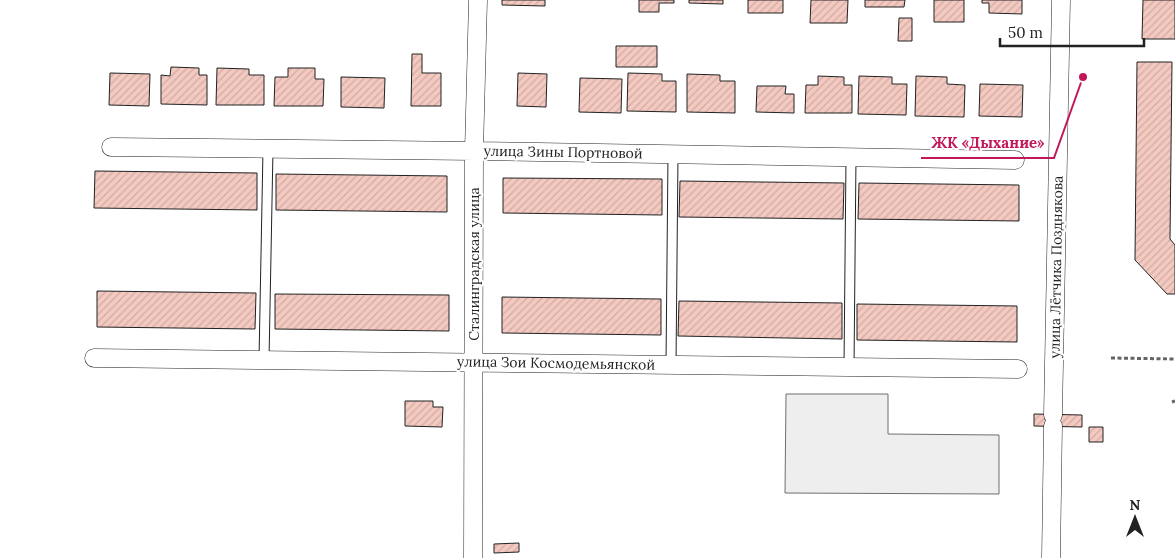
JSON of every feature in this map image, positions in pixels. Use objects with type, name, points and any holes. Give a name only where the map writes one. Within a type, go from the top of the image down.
[{"type":"street","name":"Сталинградская улица","points":[[473,558],[474,150],[478,0]]},
{"type":"street","name":"улица Лётчика Позднякова","points":[[1052,558],[1062,0]]},
{"type":"street","name":"улица Зины Портновой","points":[[111,147],[474,150],[1015,160]]},
{"type":"street","name":"улица Зои Космодемьянской","points":[[94,358],[1018,369]]},
{"type":"lane","points":[[264,360],[268,149]]},
{"type":"lane","points":[[671,365],[673,154]]},
{"type":"lane","points":[[849,367],[851,157]]},
{"type":"path","points":[[1111,358],[1175,359]]},
{"type":"shaded area","points":[[786,394],[888,394],[888,434],[999,435],[999,494],[785,493]]},
{"type":"building","points":[[502,0],[545,0],[545,6],[502,5]]},
{"type":"building","points":[[639,0],[674,0],[674,3],[659,3],[659,12],[639,12]]},
{"type":"building","points":[[689,0],[723,0],[723,4],[689,3]]},
{"type":"building","points":[[748,0],[783,0],[783,13],[748,13]]},
{"type":"building","points":[[811,0],[848,0],[847,23],[810,23]]},
{"type":"building","points":[[865,0],[905,0],[904,7],[865,7]]},
{"type":"building","points":[[934,0],[964,0],[964,22],[934,22]]},
{"type":"building","points":[[982,0],[1022,0],[1022,14],[989,13],[989,3],[982,3]]},
{"type":"building","points":[[1143,0],[1175,0],[1175,39],[1142,39]]},
{"type":"building","points":[[899,18],[912,18],[912,41],[898,41]]},
{"type":"building","points":[[616,46],[657,46],[657,67],[616,67]]},
{"type":"building","points":[[412,54],[422,54],[422,73],[441,73],[441,106],[411,106]]},
{"type":"building","points":[[1137,62],[1172,62],[1170,239],[1175,245],[1175,294],[1167,294],[1135,260]]},
{"type":"building","points":[[171,67],[199,68],[199,75],[207,75],[207,105],[161,104],[161,75],[170,76]]},
{"type":"building","points":[[217,68],[249,69],[249,75],[264,75],[264,105],[216,105]]},
{"type":"building","points":[[288,68],[315,68],[315,79],[324,79],[323,106],[274,106],[275,77],[288,77]]},
{"type":"building","points":[[110,73],[150,74],[149,106],[109,105]]},
{"type":"building","points":[[518,73],[547,74],[546,107],[517,106]]},
{"type":"building","points":[[628,73],[662,74],[662,81],[676,81],[676,112],[627,111]]},
{"type":"building","points":[[687,74],[720,75],[720,81],[735,81],[735,113],[687,112]]},
{"type":"building","points":[[818,76],[844,77],[844,85],[852,85],[852,113],[805,113],[806,85],[818,85]]},
{"type":"building","points":[[859,76],[892,77],[892,84],[907,84],[906,115],[858,114]]},
{"type":"building","points":[[916,76],[947,77],[947,84],[965,85],[964,117],[915,116]]},
{"type":"building","points":[[341,77],[385,78],[384,108],[341,107]]},
{"type":"building","points":[[580,78],[622,79],[621,113],[579,112]]},
{"type":"building","points":[[980,84],[1023,85],[1022,117],[979,116]]},
{"type":"building","points":[[757,86],[786,86],[785,94],[794,94],[794,113],[756,112]]},
{"type":"building","points":[[95,171],[257,173],[257,210],[94,208]]},
{"type":"building","points":[[276,174],[447,176],[447,212],[276,210]]},
{"type":"building","points":[[503,178],[662,179],[662,215],[503,213]]},
{"type":"building","points":[[680,181],[844,183],[843,219],[679,217]]},
{"type":"building","points":[[859,183],[1019,185],[1019,221],[858,219]]},
{"type":"building","points":[[97,291],[256,293],[255,329],[97,327]]},
{"type":"building","points":[[275,294],[449,295],[449,331],[275,329]]},
{"type":"building","points":[[502,297],[661,299],[661,335],[502,333]]},
{"type":"building","points":[[679,301],[842,303],[842,339],[678,336]]},
{"type":"building","points":[[857,304],[1017,306],[1017,342],[857,340]]},
{"type":"building","points":[[405,401],[433,401],[433,407],[443,407],[442,427],[405,426]]},
{"type":"building","points":[[1034,414],[1082,415],[1082,427],[1034,426]]},
{"type":"building","points":[[1089,427],[1103,427],[1103,442],[1089,442]]},
{"type":"building","points":[[519,543],[519,552],[494,553],[494,544]]},
{"type":"place","name":"ЖК «Дыхание»","points":[[1083,77]]}]
